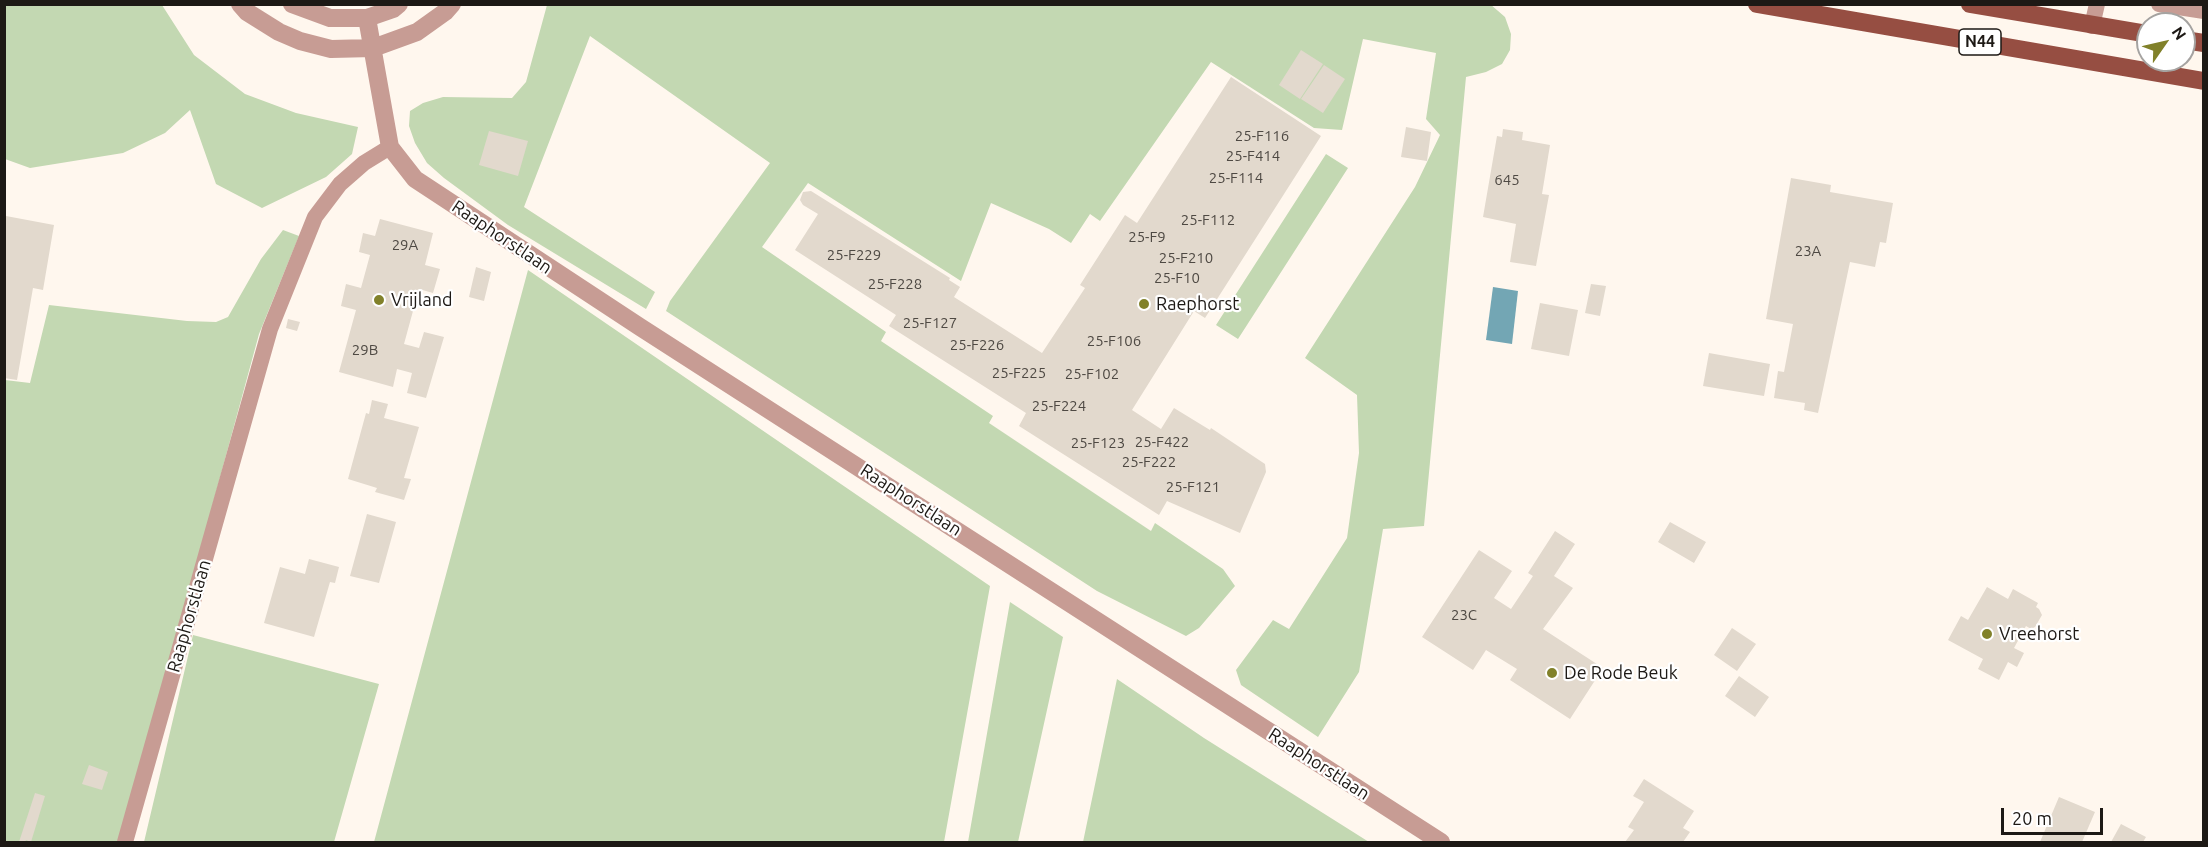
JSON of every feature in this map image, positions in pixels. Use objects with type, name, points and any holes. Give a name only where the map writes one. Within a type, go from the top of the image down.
[{"type":"main road","name":"N44","points":[[1756,4],[2204,81]]},
{"type":"main road","name":"N44","points":[[1970,4],[2136,32]]},
{"type":"street","points":[[240,4],[247,12],[279,32],[300,41],[331,48],[373,48],[417,32],[445,12],[452,4]]},
{"type":"street","points":[[292,4],[330,18],[367,18],[393,9],[399,4]]},
{"type":"street","name":"Raaphorstlaan","points":[[367,18],[390,147],[415,179],[640,327],[1015,566],[1441,843]]},
{"type":"lane","points":[[2092,26],[2097,4]]},
{"type":"lane","points":[[2159,4],[2204,11]]},
{"type":"lane","name":"Raaphorstlaan","points":[[125,843],[270,329],[315,216],[340,184],[364,163],[390,147]]},
{"type":"green space","points":[[1490,4],[1505,17],[1511,34],[1510,50],[1502,64],[1486,72],[1466,77],[1424,526],[1383,529],[1359,672],[1318,737],[1241,685],[1236,670],[1273,620],[1289,629],[1347,538],[1359,453],[1357,395],[1305,358],[1415,187],[1440,135],[1426,119],[1436,53],[1363,39],[1342,130],[1314,128],[1211,62],[1100,221],[1090,214],[1071,243],[1049,229],[991,203],[961,281],[808,183],[762,247],[886,332],[881,341],[993,416],[989,423],[1151,531],[1155,523],[1223,569],[1235,586],[1199,628],[1186,636],[1097,591],[666,311],[670,301],[770,163],[590,36],[524,207],[655,292],[646,309],[508,225],[444,178],[427,163],[415,143],[409,126],[410,111],[423,103],[443,97],[512,98],[526,82],[547,5]]},
{"type":"green space","points":[[4,5],[162,5],[194,55],[245,94],[296,113],[358,127],[352,154],[326,177],[262,208],[216,184],[190,110],[165,133],[123,153],[30,168],[5,159]]},
{"type":"green space","points":[[1326,154],[1348,168],[1238,339],[1216,325]]},
{"type":"green space","points":[[283,230],[299,236],[259,334],[121,842],[5,842],[5,380],[30,383],[49,305],[187,321],[216,322],[228,317],[261,259]]},
{"type":"green space","points":[[528,270],[990,586],[944,842],[374,842]]},
{"type":"green space","points":[[1010,602],[1063,637],[1018,842],[968,842]]},
{"type":"green space","points":[[193,635],[379,684],[334,842],[144,842]]},
{"type":"green space","points":[[1117,679],[1204,738],[1369,842],[1083,842]]},
{"type":"water","points":[[1493,287],[1518,291],[1512,344],[1486,340]]},
{"type":"building","points":[[1301,50],[1323,64],[1300,99],[1279,85]]},
{"type":"building","points":[[1324,65],[1345,79],[1323,113],[1301,99]]},
{"type":"building","name":"Raephorst","points":[[1231,77],[1321,136],[1205,318],[1194,311],[1132,410],[1161,429],[1174,408],[1210,430],[1211,428],[1265,464],[1266,472],[1240,533],[1167,501],[1159,515],[1019,426],[1026,413],[889,326],[896,315],[795,250],[818,214],[803,205],[800,200],[803,192],[811,191],[950,278],[949,280],[960,287],[954,297],[1042,353],[1085,288],[1080,285],[1125,215],[1137,223]]},
{"type":"building","points":[[1406,127],[1431,132],[1427,161],[1401,157]]},
{"type":"building","points":[[1503,129],[1523,132],[1522,140],[1550,145],[1542,194],[1549,195],[1536,266],[1510,262],[1516,224],[1483,217],[1497,136],[1502,137]]},
{"type":"building","points":[[489,131],[528,141],[518,176],[479,165]]},
{"type":"building","points":[[1791,178],[1831,185],[1830,192],[1893,203],[1886,243],[1880,242],[1875,267],[1850,262],[1818,413],[1804,410],[1805,403],[1774,398],[1778,371],[1784,372],[1793,324],[1766,319]]},
{"type":"building","points":[[6,216],[54,225],[43,290],[33,288],[17,380],[4,378],[4,226]]},
{"type":"building","name":"Vrijland","points":[[380,219],[433,233],[425,265],[440,269],[433,293],[419,289],[404,344],[419,348],[424,332],[444,337],[426,398],[407,393],[412,373],[397,369],[393,387],[339,372],[356,310],[341,306],[346,284],[361,288],[370,255],[359,252],[363,233],[375,236]]},
{"type":"building","points":[[476,267],[491,272],[484,301],[469,297]]},
{"type":"building","points":[[1591,284],[1606,286],[1600,316],[1585,313]]},
{"type":"building","points":[[1540,303],[1578,310],[1569,356],[1531,349]]},
{"type":"building","points":[[288,319],[300,322],[297,331],[286,328]]},
{"type":"building","points":[[1709,353],[1770,364],[1764,396],[1703,386]]},
{"type":"building","points":[[372,400],[388,404],[384,418],[419,427],[404,478],[411,479],[404,500],[375,492],[377,488],[348,479],[366,413],[369,414]]},
{"type":"building","points":[[367,514],[396,522],[379,583],[350,576]]},
{"type":"building","points":[[1670,522],[1706,542],[1694,563],[1658,542]]},
{"type":"building","points":[[1555,531],[1575,544],[1554,576],[1573,588],[1543,629],[1603,668],[1570,719],[1510,680],[1517,669],[1486,650],[1473,670],[1422,637],[1479,550],[1512,571],[1494,598],[1511,609],[1533,576],[1528,573]]},
{"type":"building","points":[[309,559],[339,567],[335,583],[330,582],[314,637],[264,623],[280,567],[305,574]]},
{"type":"building","name":"Vreehorst","points":[[1987,587],[2008,599],[2013,589],[2038,603],[2036,607],[2042,615],[2035,627],[2031,629],[2026,626],[2014,648],[2024,653],[2017,667],[2008,662],[1999,680],[1978,669],[1983,659],[1948,640],[1961,616],[1968,620]]},
{"type":"building","points":[[1732,628],[1756,644],[1737,671],[1714,655]]},
{"type":"building","points":[[1739,676],[1769,697],[1755,717],[1725,696]]},
{"type":"building","points":[[89,765],[108,772],[102,790],[82,784]]},
{"type":"building","points":[[1644,779],[1694,811],[1683,828],[1690,832],[1683,842],[1625,842],[1634,830],[1628,827],[1644,802],[1633,796]]},
{"type":"building","points":[[35,793],[45,796],[31,842],[26,840],[19,842]]},
{"type":"building","points":[[2059,797],[2095,812],[2082,842],[2040,842]]},
{"type":"building","points":[[2121,824],[2146,837],[2143,842],[2111,842]]},
{"type":"place","name":"Vrijland","points":[[379,300]]},
{"type":"place","name":"Raephorst","points":[[1144,304]]},
{"type":"place","name":"Vreehorst","points":[[1987,634]]},
{"type":"place","name":"De Rode Beuk","points":[[1552,673]]}]
